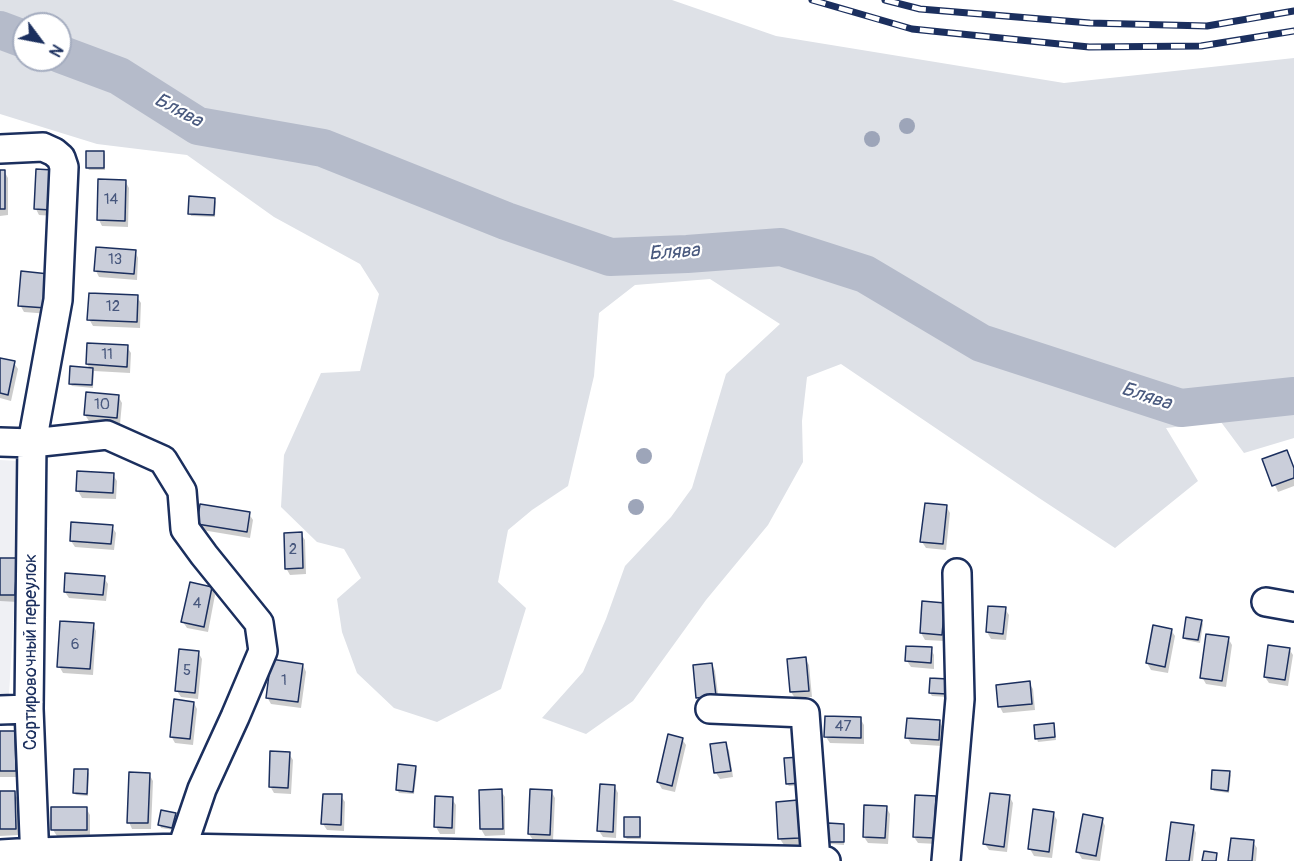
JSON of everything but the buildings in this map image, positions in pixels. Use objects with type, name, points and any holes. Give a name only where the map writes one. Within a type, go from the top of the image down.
[{"type":"street","name":"Сортировочный переулок","points":[[0,149],[43,147],[61,158],[64,167],[58,300],[32,443],[29,709],[35,856]]},
{"type":"street","points":[[0,442],[32,443],[107,435],[163,460],[182,491],[185,529],[259,623],[263,651],[202,789],[182,848]]},
{"type":"street","points":[[946,861],[960,699],[957,573]]},
{"type":"street","points":[[1266,603],[1294,607]]},
{"type":"street","points":[[0,710],[29,709]]},
{"type":"street","points":[[710,710],[805,713],[816,861]]},
{"type":"street","points":[[0,854],[35,856],[182,848],[826,861]]},
{"type":"shaded area","points":[[0,0],[672,0],[776,36],[1064,83],[1294,58],[1294,438],[1244,453],[1221,422],[1166,428],[1198,481],[1115,548],[841,364],[807,377],[802,421],[803,462],[768,525],[706,600],[633,701],[586,734],[542,718],[583,672],[606,619],[625,566],[671,517],[692,488],[726,374],[780,324],[710,279],[635,285],[599,313],[594,376],[568,486],[532,510],[508,530],[498,582],[526,608],[501,689],[437,722],[394,708],[357,673],[342,632],[337,599],[361,578],[344,549],[317,542],[281,507],[284,455],[321,373],[360,371],[379,294],[360,264],[274,217],[187,155],[97,144],[0,114]]},
{"type":"shaded area","points":[[0,460],[18,461],[15,595],[9,694],[0,694]]},
{"type":"waterway","name":"Блява","points":[[0,30],[12,34]]},
{"type":"waterway","name":"Блява","points":[[72,58],[119,76],[198,126],[323,148],[506,221],[610,257],[781,247],[865,274],[981,343],[1181,408],[1294,396]]},
{"type":"railway","points":[[812,0],[912,29],[1089,47],[1201,46],[1294,31]]},
{"type":"railway","points":[[885,0],[920,9],[1090,23],[1207,26],[1294,11]]}]
